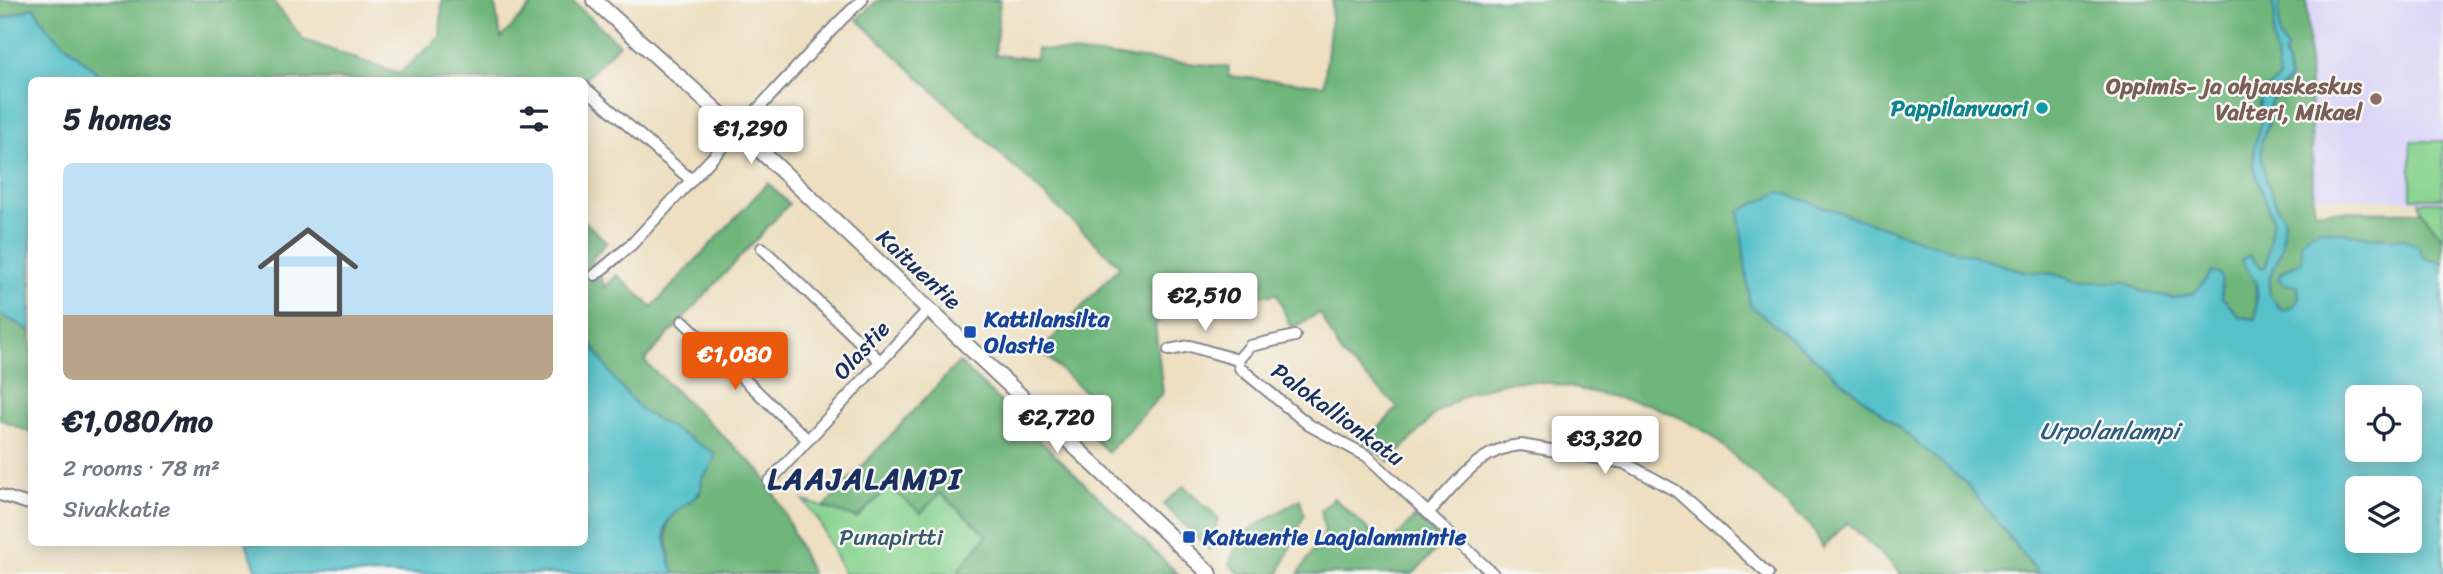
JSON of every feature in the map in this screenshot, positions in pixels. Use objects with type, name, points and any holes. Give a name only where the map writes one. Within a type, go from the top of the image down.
[{"type":"street","name":"Kaituentie","points":[[594,0],[738,130],[1210,574]]},
{"type":"street","points":[[595,275],[631,245],[690,179],[862,0]]},
{"type":"street","points":[[588,90],[690,179]]},
{"type":"street","points":[[761,248],[880,361]]},
{"type":"street","name":"Olastie","points":[[769,482],[929,309]]},
{"type":"street","points":[[683,321],[808,440]]},
{"type":"street","name":"Palokallionkatu","points":[[1295,336],[1250,346],[1238,360],[1240,368],[1309,425],[1367,456],[1493,574]]},
{"type":"street","points":[[1169,350],[1190,346],[1238,360]]},
{"type":"street","points":[[1429,512],[1485,455],[1505,446],[1521,445],[1625,463],[1676,491],[1768,574]]},
{"type":"street","points":[[0,495],[28,504]]},
{"type":"shaded area","name":"Oppimis- ja ohjauskeskus Valteri, Mikael","points":[[2307,0],[2443,0],[2443,202],[2312,197]]},
{"type":"green space","points":[[0,0],[272,0],[304,40],[399,74],[440,37],[442,0],[494,0],[501,38],[537,0],[571,0],[619,44],[587,77],[102,77],[47,28],[34,7],[0,19]]},
{"type":"green space","points":[[878,0],[1000,0],[995,55],[1036,59],[1037,49],[1229,67],[1228,76],[1324,85],[1333,0],[2272,0],[2275,17],[2273,36],[2279,78],[2259,103],[2261,122],[2255,144],[2254,165],[2274,225],[2266,266],[2257,284],[2256,319],[2240,317],[2221,297],[2220,275],[2194,293],[2174,298],[2140,291],[2125,282],[2078,282],[2054,274],[2022,271],[1927,242],[1750,305],[1966,483],[2039,574],[1899,574],[1900,572],[1847,522],[1823,548],[1813,528],[1711,435],[1650,405],[1550,383],[1507,382],[1469,393],[1436,413],[1390,462],[1365,443],[1398,407],[1342,355],[1320,313],[1291,328],[1277,294],[1206,303],[1206,307],[1167,312],[1155,325],[1163,393],[1108,452],[1072,418],[1090,397],[1041,351],[1120,266],[857,19]]},
{"type":"green space","points":[[2279,0],[2307,0],[2314,211],[2422,212],[2443,239],[2443,263],[2424,258],[2403,239],[2369,237],[2321,229],[2302,261],[2281,272],[2298,285],[2299,298],[2293,307],[2281,310],[2269,293],[2270,277],[2282,249],[2281,232],[2284,222],[2266,179],[2261,141],[2269,124],[2268,111],[2271,101],[2290,79],[2283,43],[2279,37]]},
{"type":"green space","points":[[2411,141],[2443,141],[2443,198],[2411,198]]},
{"type":"green space","points":[[768,183],[789,204],[644,361],[761,472],[781,506],[812,574],[676,574],[672,569],[668,525],[677,511],[700,494],[701,479],[709,470],[701,446],[642,411],[616,382],[588,339],[588,225],[607,242],[591,260],[605,287],[617,275],[652,307]]},
{"type":"green space","points":[[2419,202],[2443,202],[2443,239],[2422,212]]},
{"type":"green space","points":[[0,314],[28,329],[28,432],[0,419]]},
{"type":"green space","points":[[959,362],[1178,574],[961,574],[959,570],[987,535],[940,493],[921,513],[889,487],[857,518],[824,507]]},
{"type":"green space","points":[[1184,486],[1218,518],[1210,550],[1163,504]]},
{"type":"green space","name":"Punapirtti","points":[[889,487],[940,493],[987,535],[959,570],[961,574],[844,574],[819,521],[804,501],[857,518]]},
{"type":"green space","points":[[1334,498],[1387,547],[1416,516],[1443,542],[1413,574],[1298,574],[1325,533],[1321,510]]},
{"type":"green space","points":[[1300,499],[1304,515],[1279,574],[1240,574],[1229,564],[1244,533]]},
{"type":"water","name":"Urpolanlampi","points":[[2272,0],[2279,0],[2279,37],[2287,49],[2284,57],[2290,78],[2271,101],[2268,111],[2270,118],[2261,141],[2266,179],[2277,207],[2284,216],[2282,249],[2270,277],[2269,293],[2281,310],[2293,307],[2299,298],[2298,285],[2284,284],[2278,278],[2281,273],[2302,261],[2301,242],[2309,233],[2321,229],[2369,237],[2403,239],[2419,247],[2424,258],[2443,263],[2443,574],[2039,574],[1966,483],[1750,305],[1739,211],[1780,192],[2022,271],[2054,274],[2078,282],[2125,282],[2140,291],[2174,298],[2194,293],[2212,272],[2221,275],[2222,297],[2240,317],[2256,319],[2257,283],[2241,261],[2249,255],[2262,268],[2266,266],[2273,218],[2254,165],[2255,144],[2261,122],[2260,99],[2262,93],[2279,78],[2273,36],[2275,17]]},
{"type":"water","points":[[34,7],[47,28],[102,77],[28,77],[28,329],[0,314],[0,20]]},
{"type":"water","name":"LAAJALAMPI","points":[[588,339],[616,382],[642,411],[716,454],[709,470],[701,479],[698,493],[673,514],[665,530],[672,569],[676,574],[264,574],[256,569],[247,546],[588,546]]},
{"type":"place","name":"Oppimis- ja ohjauskeskus Valteri, Mikael","points":[[2376,99]]},
{"type":"place","name":"Pappilanvuori","points":[[2042,108]]},
{"type":"place","name":"Kattilansilta Olastie","points":[[970,332]]},
{"type":"place","name":"Kaituentie Laajalammintie","points":[[1189,537]]},
{"type":"district","name":"LAAJALAMPI","points":[[865,479]]}]
